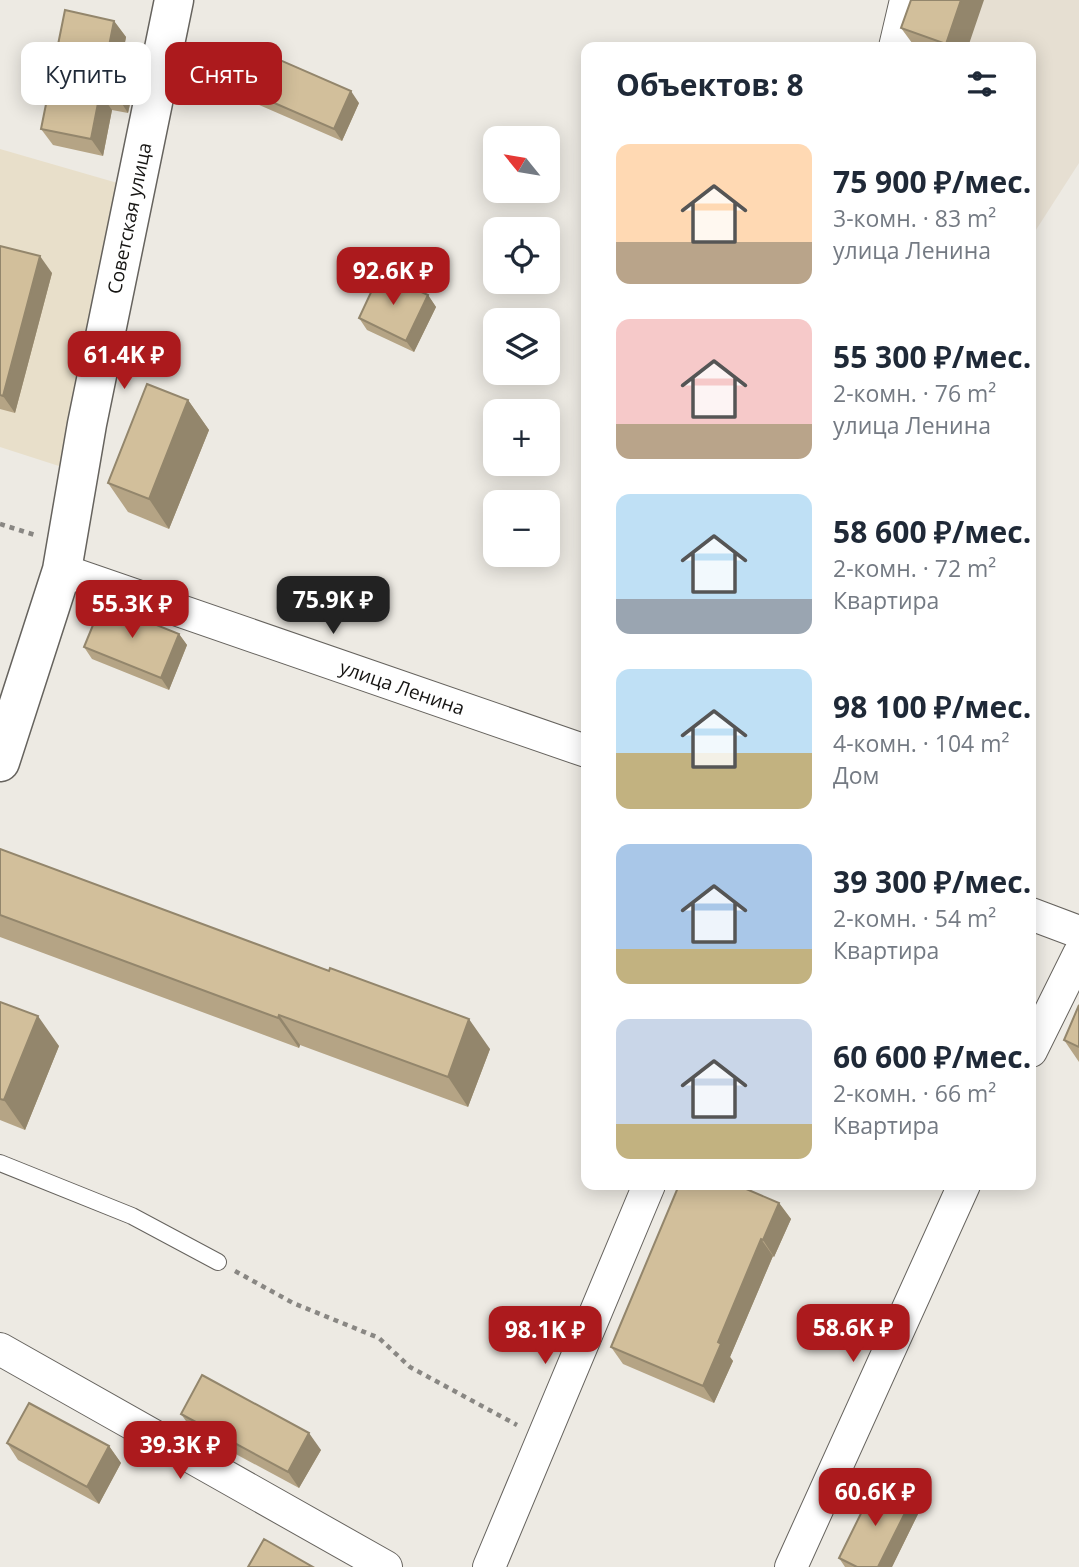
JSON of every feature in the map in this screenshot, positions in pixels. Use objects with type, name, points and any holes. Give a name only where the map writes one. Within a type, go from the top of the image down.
[{"type":"street","name":"Советская улица","points":[[0,762],[62,570],[87,424],[174,0]]},
{"type":"street","points":[[896,42],[906,0]]},
{"type":"street","name":"улица Ленина","points":[[62,570],[581,749]]},
{"type":"street","points":[[1036,916],[1079,932]]},
{"type":"street","points":[[1036,1041],[1079,954]]},
{"type":"street","points":[[489,1567],[647,1190]]},
{"type":"street","points":[[791,1567],[962,1190]]},
{"type":"street","points":[[0,1349],[386,1567]]},
{"type":"lane","points":[[0,1163],[132,1216],[218,1262]]},
{"type":"path","points":[[218,1262],[293,1303],[379,1338],[410,1367],[543,1439]]},
{"type":"shaded area","points":[[924,0],[1079,0],[1079,163],[1036,230],[1036,42],[914,42]]},
{"type":"shaded area","points":[[0,149],[121,184],[62,467],[0,447]]},
{"type":"building","points":[[911,0],[961,0],[947,42],[901,28]]},
{"type":"building","points":[[65,10],[114,21],[110,42],[59,42]]},
{"type":"building","points":[[282,61],[351,91],[334,129],[279,105],[282,105]]},
{"type":"building","points":[[46,105],[98,105],[91,139],[41,129]]},
{"type":"building","points":[[0,246],[40,256],[3,396],[0,395]]},
{"type":"building","points":[[380,273],[428,295],[406,341],[359,318]]},
{"type":"building","points":[[147,384],[188,400],[149,499],[108,483]]},
{"type":"building","points":[[102,603],[179,634],[161,678],[84,647]]},
{"type":"building","points":[[0,849],[329,971],[330,968],[469,1019],[448,1077],[279,1015],[278,1018],[0,915]]},
{"type":"building","points":[[0,1002],[38,1016],[4,1100],[0,1099]]},
{"type":"building","points":[[1079,1005],[1079,1047],[1064,1040]]},
{"type":"building","points":[[677,1190],[749,1190],[779,1203],[718,1342],[721,1344],[703,1386],[611,1347]]},
{"type":"building","points":[[202,1375],[309,1433],[288,1472],[181,1414]]},
{"type":"building","points":[[29,1403],[109,1446],[87,1487],[7,1443]]},
{"type":"building","points":[[876,1483],[911,1501],[878,1567],[857,1567],[839,1558]]},
{"type":"building","points":[[264,1539],[313,1567],[248,1567]]}]
